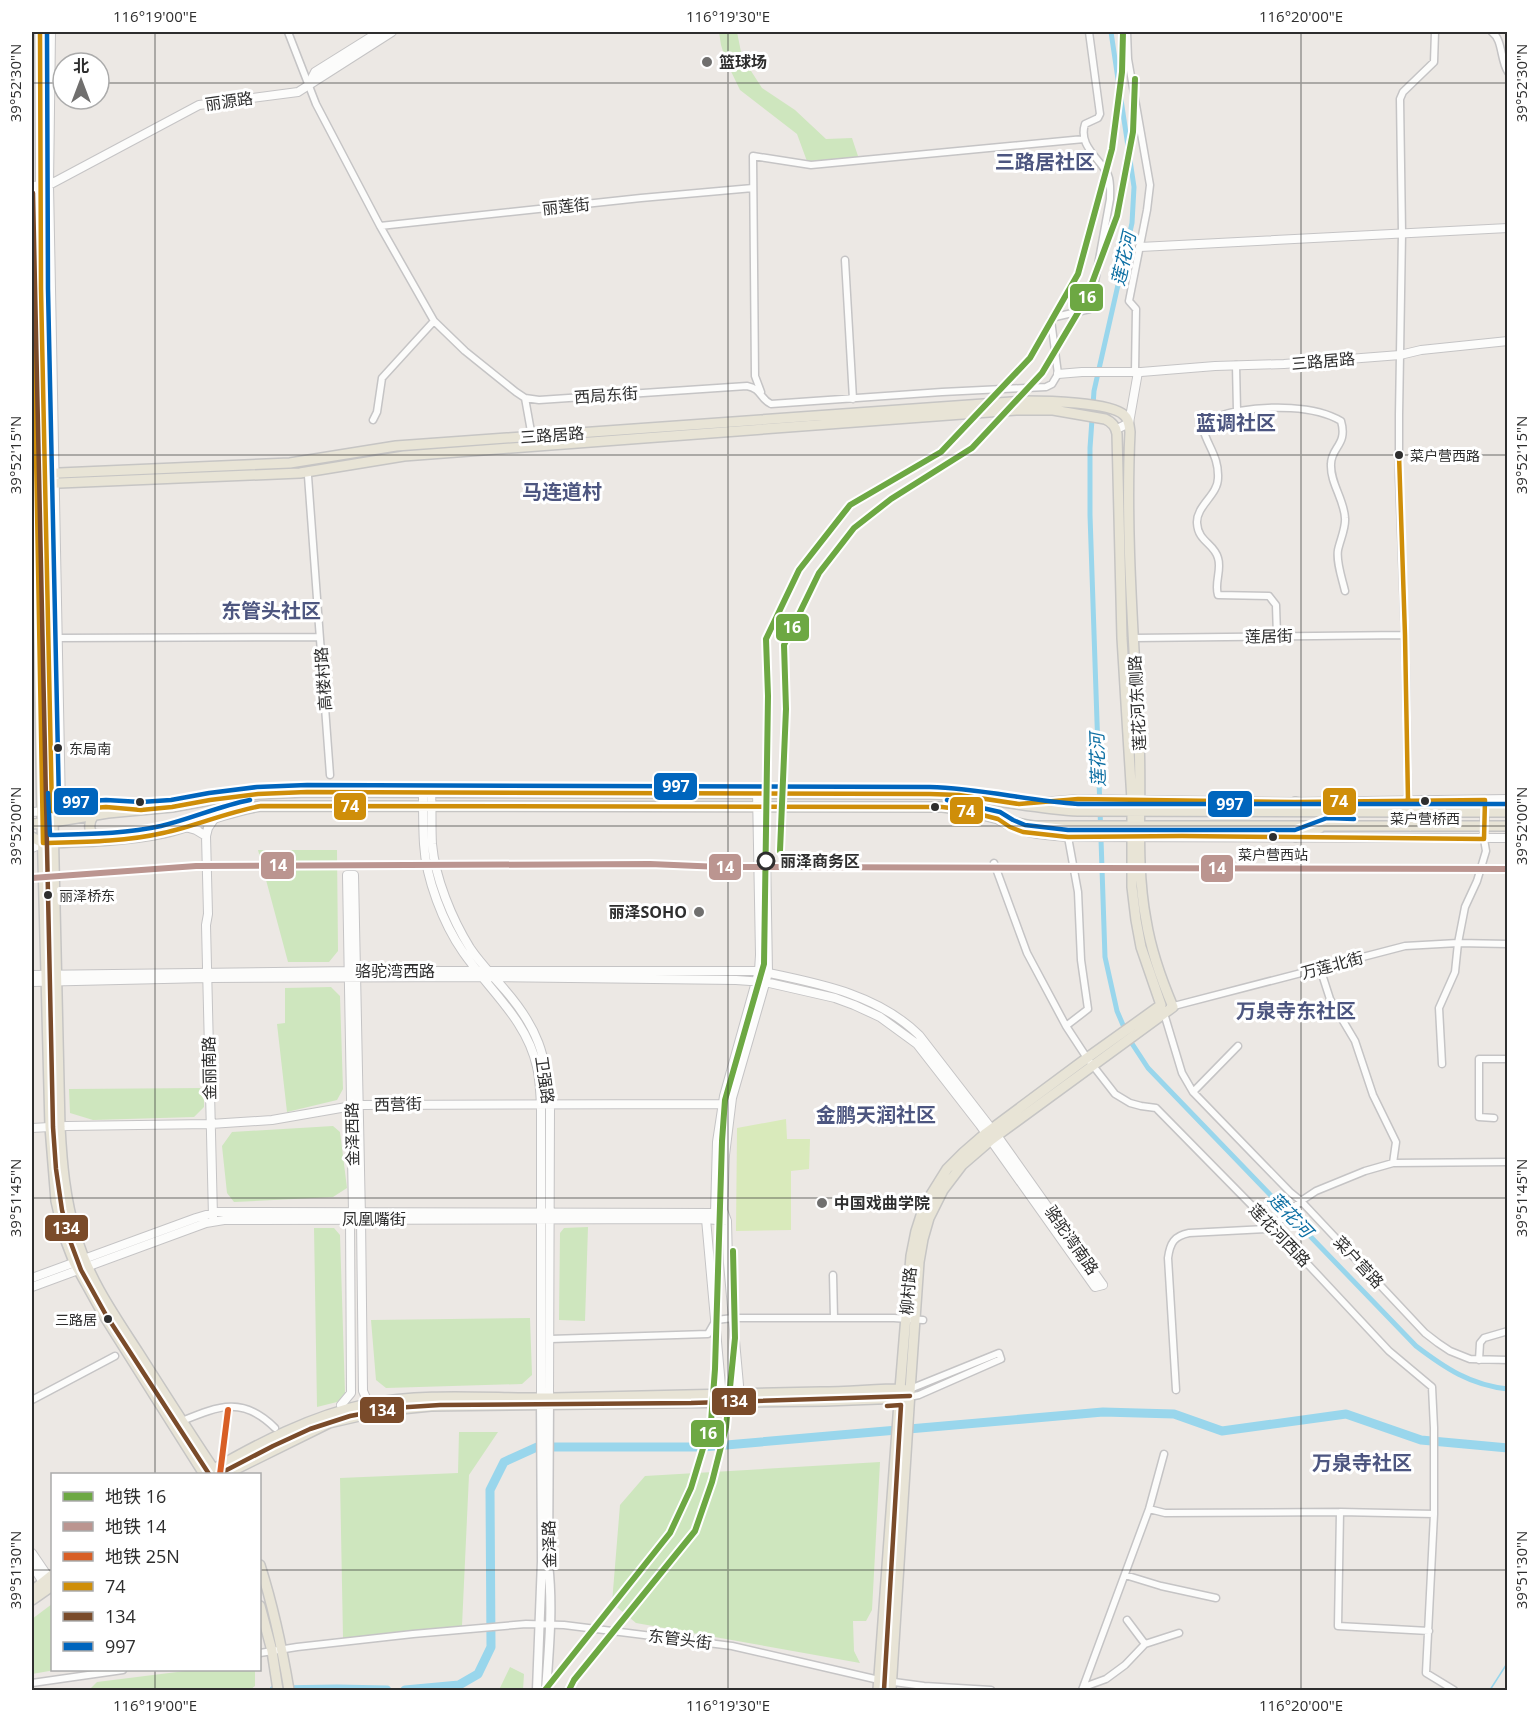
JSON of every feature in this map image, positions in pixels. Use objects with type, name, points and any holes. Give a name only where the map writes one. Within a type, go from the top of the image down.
[{"type":"main road","points":[[40,32],[42,479],[37,812],[42,823],[43,843],[50,1127],[56,1201],[63,1230],[103,1314],[203,1473]]},
{"type":"main road","points":[[32,229],[42,479],[53,638],[56,811],[53,822],[63,1126],[62,1160],[67,1200],[81,1264],[216,1472],[261,1443],[304,1423],[368,1404],[430,1397],[545,1402]]},
{"type":"main road","name":"三路居路","points":[[42,479],[290,464],[396,446],[1025,401],[1074,408]]},
{"type":"main road","points":[[1074,408],[1107,408],[1121,412],[1129,423]]},
{"type":"main road","points":[[1074,408],[1105,419],[1117,429]]},
{"type":"main road","name":"三路居路","points":[[42,479],[300,473],[404,456],[1016,410],[1074,408]]},
{"type":"main road","name":"莲花河东侧路","points":[[1129,423],[1134,638],[1131,826],[1146,921],[1156,963],[1173,1008]]},
{"type":"main road","name":"莲花河东侧路","points":[[1117,429],[1122,638],[1131,800]]},
{"type":"main road","points":[[32,824],[258,794],[307,792],[930,794],[984,798],[1054,810],[1078,811],[1508,812]]},
{"type":"main road","points":[[1295,802],[1337,811]]},
{"type":"main road","points":[[32,837],[43,843],[54,843],[140,836],[185,827],[243,808],[261,806],[942,807],[1034,826],[1508,826]]},
{"type":"main road","points":[[93,815],[89,823],[90,829],[91,834],[98,840]]},
{"type":"main road","points":[[1296,837],[1328,825]]},
{"type":"main road","name":"莲花河东侧路","points":[[1132,837],[1131,873],[1136,920],[1141,947],[1162,1010]]},
{"type":"main road","name":"柳村路","points":[[879,1690],[898,1416],[904,1393],[921,1248],[934,1206],[962,1165],[992,1134],[1086,1058],[1113,1045],[1162,1010],[1173,1008]]},
{"type":"main road","name":"柳村路","points":[[992,1134],[1093,1067],[1113,1045]]},
{"type":"main road","points":[[228,1473],[316,1429],[345,1418],[399,1408],[545,1402],[825,1401],[904,1393]]},
{"type":"main road","name":"柳村路","points":[[891,1686],[907,1444],[908,1415],[904,1393]]},
{"type":"main road","name":"金泽路","points":[[545,1402],[548,1564],[551,1588],[546,1690]]},
{"type":"main road","name":"金泽路","points":[[537,1690],[546,1466]]},
{"type":"main road","points":[[261,1568],[282,1649],[289,1690]]},
{"type":"main road","points":[[32,1591],[49,1580]]},
{"type":"main road","points":[[32,1600],[49,1580]]},
{"type":"main road","points":[[261,1610],[272,1651],[278,1690]]},
{"type":"street","points":[[42,479],[50,261],[40,185],[51,32]]},
{"type":"street","points":[[288,32],[316,104],[380,226],[434,321],[465,351],[525,398],[532,436]]},
{"type":"street","points":[[308,85],[315,72],[380,32]]},
{"type":"street","name":"丽源路","points":[[40,185],[199,105],[298,92],[392,32]]},
{"type":"street","points":[[1058,374],[1051,320],[1055,317],[1090,309],[1110,199],[1108,175],[1084,139],[1085,124],[1098,118],[1100,114],[1089,32]]},
{"type":"street","points":[[1117,429],[1129,423],[1136,372],[1136,309],[1129,301],[1150,185],[1128,59],[1128,32]]},
{"type":"street","points":[[1408,800],[1399,477],[1401,95],[1434,62],[1435,32]]},
{"type":"street","points":[[1492,32],[1497,38],[1503,64],[1508,72]]},
{"type":"street","points":[[761,393],[755,376],[753,156],[811,165],[1084,139]]},
{"type":"street","name":"丽莲街","points":[[380,226],[753,188]]},
{"type":"street","points":[[1140,247],[1508,228]]},
{"type":"street","points":[[845,260],[853,399]]},
{"type":"street","points":[[41,289],[50,261]]},
{"type":"street","points":[[374,420],[382,378],[434,321]]},
{"type":"street","name":"三路居路","points":[[1058,374],[1274,365],[1400,355],[1421,350],[1508,341]]},
{"type":"street","points":[[1236,365],[1237,411]]},
{"type":"street","name":"西局东街","points":[[525,398],[539,400],[747,386],[755,388],[766,402],[771,404],[1046,387],[1053,384],[1058,374]]},
{"type":"street","points":[[1277,636],[1276,605],[1269,596],[1218,595],[1216,588],[1219,559],[1214,548],[1202,538],[1197,522],[1198,515],[1218,480],[1214,453],[1206,440],[1203,429],[1207,421],[1237,411],[1290,408],[1320,412],[1334,416],[1341,421],[1344,429],[1342,439],[1333,454],[1331,468],[1346,519],[1338,552],[1345,591]]},
{"type":"street","name":"高楼村路","points":[[308,476],[330,775]]},
{"type":"street","name":"莲居街","points":[[1134,638],[1405,635]]},
{"type":"street","points":[[53,638],[320,638]]},
{"type":"street","points":[[721,1386],[706,1219],[714,1213],[717,1149],[726,1103],[737,1074],[762,977],[760,944],[761,792]]},
{"type":"street","name":"卫强路","points":[[427,793],[424,846],[433,887],[441,909],[462,951],[506,1004],[525,1034],[537,1067],[545,1104]]},
{"type":"street","points":[[1019,804],[1078,800],[1295,802],[1508,799]]},
{"type":"street","points":[[1442,1064],[1439,1008],[1455,972],[1465,907],[1477,881],[1486,851],[1485,800]]},
{"type":"street","points":[[37,812],[106,807],[128,810]]},
{"type":"street","name":"金丽南路","points":[[215,1217],[209,975],[210,926],[206,836],[216,816]]},
{"type":"street","points":[[998,819],[1023,832],[1079,838],[1508,838]]},
{"type":"street","points":[[185,827],[206,836]]},
{"type":"street","points":[[1066,1026],[1088,1009],[1081,960],[1078,892],[1068,837]]},
{"type":"street","points":[[32,848],[43,843]]},
{"type":"street","name":"莲花河西路","points":[[994,863],[1027,953],[1066,1026],[1086,1058],[1115,1094],[1130,1103],[1156,1107],[1389,1351],[1432,1387],[1434,1514],[1426,1673],[1454,1690]]},
{"type":"street","name":"金泽西路","points":[[350,875],[356,1215],[363,1391],[367,1400]]},
{"type":"street","name":"万莲北街","points":[[1173,1008],[1406,946],[1458,943],[1508,944]]},
{"type":"street","points":[[1320,968],[1330,999],[1355,1041],[1373,1095],[1396,1142],[1393,1163]]},
{"type":"street","name":"卫强路","points":[[482,973],[494,977],[526,1018],[545,1063],[545,1402]]},
{"type":"street","name":"骆驼湾西路","points":[[32,975],[57,978],[482,973],[762,977]]},
{"type":"street","points":[[494,977],[762,977]]},
{"type":"street","name":"骆驼湾南路","points":[[762,977],[813,983],[846,992],[889,1011],[909,1025],[919,1035],[992,1134],[1103,1285],[1095,1287],[992,1134]]},
{"type":"street","name":"骆驼湾西路","points":[[32,982],[46,978]]},
{"type":"street","name":"菜户营路","points":[[1162,1010],[1182,1073],[1194,1092],[1425,1333],[1450,1351],[1463,1357],[1479,1360],[1508,1359]]},
{"type":"street","points":[[1194,1092],[1238,1046]]},
{"type":"street","points":[[1494,1118],[1479,1117],[1479,1059],[1508,1059]]},
{"type":"street","points":[[726,1103],[723,1210],[727,1221],[728,1263],[739,1385]]},
{"type":"street","name":"西营街","points":[[32,1128],[213,1124],[286,1119],[355,1105],[726,1103]]},
{"type":"street","points":[[1176,1390],[1168,1258],[1169,1245],[1180,1234],[1273,1227],[1316,1191],[1393,1163],[1508,1162]]},
{"type":"street","name":"凤凰嘴街","points":[[545,1216],[714,1213],[723,1210]]},
{"type":"street","name":"金泽西路","points":[[341,1405],[351,1393],[356,1215]]},
{"type":"street","name":"卫强路","points":[[545,1216],[549,1339],[545,1402]]},
{"type":"street","name":"凤凰嘴街","points":[[32,1278],[81,1264],[215,1217],[545,1216],[727,1221]]},
{"type":"street","name":"凤凰嘴街","points":[[32,1287],[81,1264]]},
{"type":"street","points":[[833,1275],[834,1318]]},
{"type":"street","points":[[716,1320],[733,1318],[914,1319]]},
{"type":"street","points":[[549,1339],[708,1334],[716,1320]]},
{"type":"street","points":[[1479,1360],[1480,1343],[1484,1338],[1508,1331]]},
{"type":"street","points":[[999,1353],[1001,1359],[919,1395],[904,1393],[999,1353]]},
{"type":"street","points":[[32,1400],[115,1356]]},
{"type":"street","points":[[182,1421],[225,1406],[253,1411],[264,1417],[275,1428]]},
{"type":"street","points":[[1083,1689],[1149,1509],[1164,1454]]},
{"type":"street","points":[[1149,1509],[1165,1514],[1340,1512],[1434,1514]]},
{"type":"street","points":[[1340,1512],[1338,1626],[1429,1631]]},
{"type":"street","points":[[32,1553],[49,1580]]},
{"type":"street","points":[[32,1565],[49,1580]]},
{"type":"street","points":[[1125,1575],[1161,1586],[1216,1598]]},
{"type":"street","points":[[1127,1620],[1144,1644]]},
{"type":"street","name":"东管头街","points":[[261,1653],[402,1635],[551,1624],[732,1646],[879,1680],[891,1686],[991,1690]]},
{"type":"street","points":[[1083,1689],[1106,1679],[1125,1665],[1144,1644],[1179,1633]]},
{"type":"street","points":[[32,1683],[116,1671]]},
{"type":"green space","points":[[719,32],[737,32],[742,57],[762,88],[795,110],[826,139],[852,138],[859,159],[808,164],[797,134],[740,90],[726,61]]},
{"type":"green space","points":[[258,850],[337,850],[338,951],[329,962],[288,962]]},
{"type":"green space","points":[[331,987],[340,996],[343,1089],[337,1100],[287,1112],[277,1024],[285,1023],[285,988]]},
{"type":"green space","points":[[204,1088],[204,1107],[194,1117],[93,1120],[70,1113],[69,1089]]},
{"type":"green space","points":[[786,1119],[787,1139],[810,1139],[809,1169],[791,1171],[791,1230],[736,1231],[737,1128]]},
{"type":"green space","points":[[333,1126],[340,1132],[347,1188],[333,1197],[234,1202],[227,1193],[222,1146],[232,1132]]},
{"type":"green space","points":[[588,1227],[585,1321],[559,1320],[560,1233],[564,1228]]},
{"type":"green space","points":[[314,1228],[334,1228],[340,1235],[345,1393],[337,1402],[317,1407]]},
{"type":"green space","points":[[530,1318],[532,1375],[522,1384],[386,1388],[376,1380],[371,1320]]},
{"type":"green space","points":[[459,1432],[498,1432],[469,1475],[462,1626],[343,1638],[340,1478],[458,1473]]},
{"type":"green space","points":[[880,1462],[872,1610],[866,1621],[853,1621],[854,1651],[860,1663],[636,1623],[612,1603],[620,1505],[645,1476]]},
{"type":"green space","points":[[51,1605],[51,1671],[32,1674],[32,1619]]},
{"type":"green space","points":[[510,1667],[524,1674],[523,1690],[499,1690]]},
{"type":"green space","points":[[185,1671],[255,1671],[255,1686],[250,1690],[89,1690],[97,1682]]},
{"type":"waterway","name":"莲花河","points":[[1111,32],[1134,187],[1132,223],[1094,391],[1090,448],[1090,515],[1105,957],[1117,1011],[1129,1039],[1148,1068],[1416,1346],[1459,1374],[1482,1384],[1508,1389]]},
{"type":"waterway","points":[[405,1690],[459,1685],[478,1674],[491,1647],[490,1490],[504,1462],[537,1447],[703,1447],[1103,1412],[1174,1414],[1222,1431],[1346,1414],[1421,1440],[1508,1448]]},
{"type":"waterway","points":[[1490,1690],[1508,1662]]},
{"type":"waterway","points":[[274,1690],[387,1690]]},
{"type":"metro line","name":"16","points":[[545,1690],[670,1533],[691,1488],[711,1422],[725,1100],[764,964],[768,696],[766,639],[799,570],[850,505],[941,452],[1030,358],[1078,274],[1112,149],[1122,72],[1123,32]]},
{"type":"metro line","name":"16","points":[[780,851],[786,709],[784,645],[819,573],[854,528],[891,499],[972,448],[1042,373],[1086,299],[1117,216],[1133,132],[1135,79]]},
{"type":"metro line","name":"14","points":[[32,878],[196,866],[650,864],[721,867],[1508,869]]},
{"type":"metro line","name":"16","points":[[569,1690],[574,1680],[695,1531],[712,1482],[726,1427],[735,1338],[733,1251]]},
{"type":"metro line","name":"25N","points":[[220,1473],[228,1410]]},
{"type":"transit line","name":"74","points":[[32,229],[43,843],[103,841],[148,836],[261,806],[942,807],[998,819],[1023,832],[1068,837],[1484,839],[1485,800],[1295,802],[1078,799],[1019,804],[959,795],[930,794],[307,792],[258,794],[141,810],[106,807],[52,811],[41,289],[40,32]]},
{"type":"transit line","name":"997","points":[[47,32],[48,289],[59,803],[171,800],[257,787],[307,785],[930,787],[1078,804],[1508,804]]},
{"type":"transit line","name":"134","points":[[33,193],[53,1127],[56,1169],[62,1210],[81,1270],[106,1315],[208,1473]]},
{"type":"transit line","name":"74","points":[[1399,455],[1408,800]]},
{"type":"transit line","name":"997","points":[[48,793],[50,835],[147,829],[250,800]]},
{"type":"transit line","name":"997","points":[[947,800],[1000,812],[1025,825],[1068,830],[1295,830],[1327,818],[1354,819]]},
{"type":"transit line","name":"134","points":[[221,1473],[310,1429],[350,1416],[393,1408],[440,1405],[691,1403],[910,1396]]},
{"type":"transit line","name":"134","points":[[884,1690],[901,1405],[887,1406]]},
{"type":"place","name":"篮球场","points":[[707,62]]},
{"type":"place","name":"菜户营西路","points":[[1399,455]]},
{"type":"place","name":"东局南","points":[[58,748]]},
{"type":"place","name":"菜户营桥西","points":[[1425,801]]},
{"type":"place","name":"菜户营西站","points":[[1273,837]]},
{"type":"place","name":"丽泽商务区","points":[[766,861]]},
{"type":"place","name":"丽泽桥东","points":[[48,895]]},
{"type":"place","name":"丽泽SOHO","points":[[699,912]]},
{"type":"place","name":"中国戏曲学院","points":[[822,1203]]},
{"type":"place","name":"三路居","points":[[108,1319]]},
{"type":"district","name":"三路居社区","points":[[1045,162]]},
{"type":"district","name":"蓝调社区","points":[[1236,423]]},
{"type":"district","name":"马连道村","points":[[562,492]]},
{"type":"district","name":"东管头社区","points":[[271,611]]},
{"type":"district","name":"万泉寺东社区","points":[[1296,1011]]},
{"type":"district","name":"金鹏天润社区","points":[[876,1115]]},
{"type":"district","name":"万泉寺社区","points":[[1362,1463]]}]
